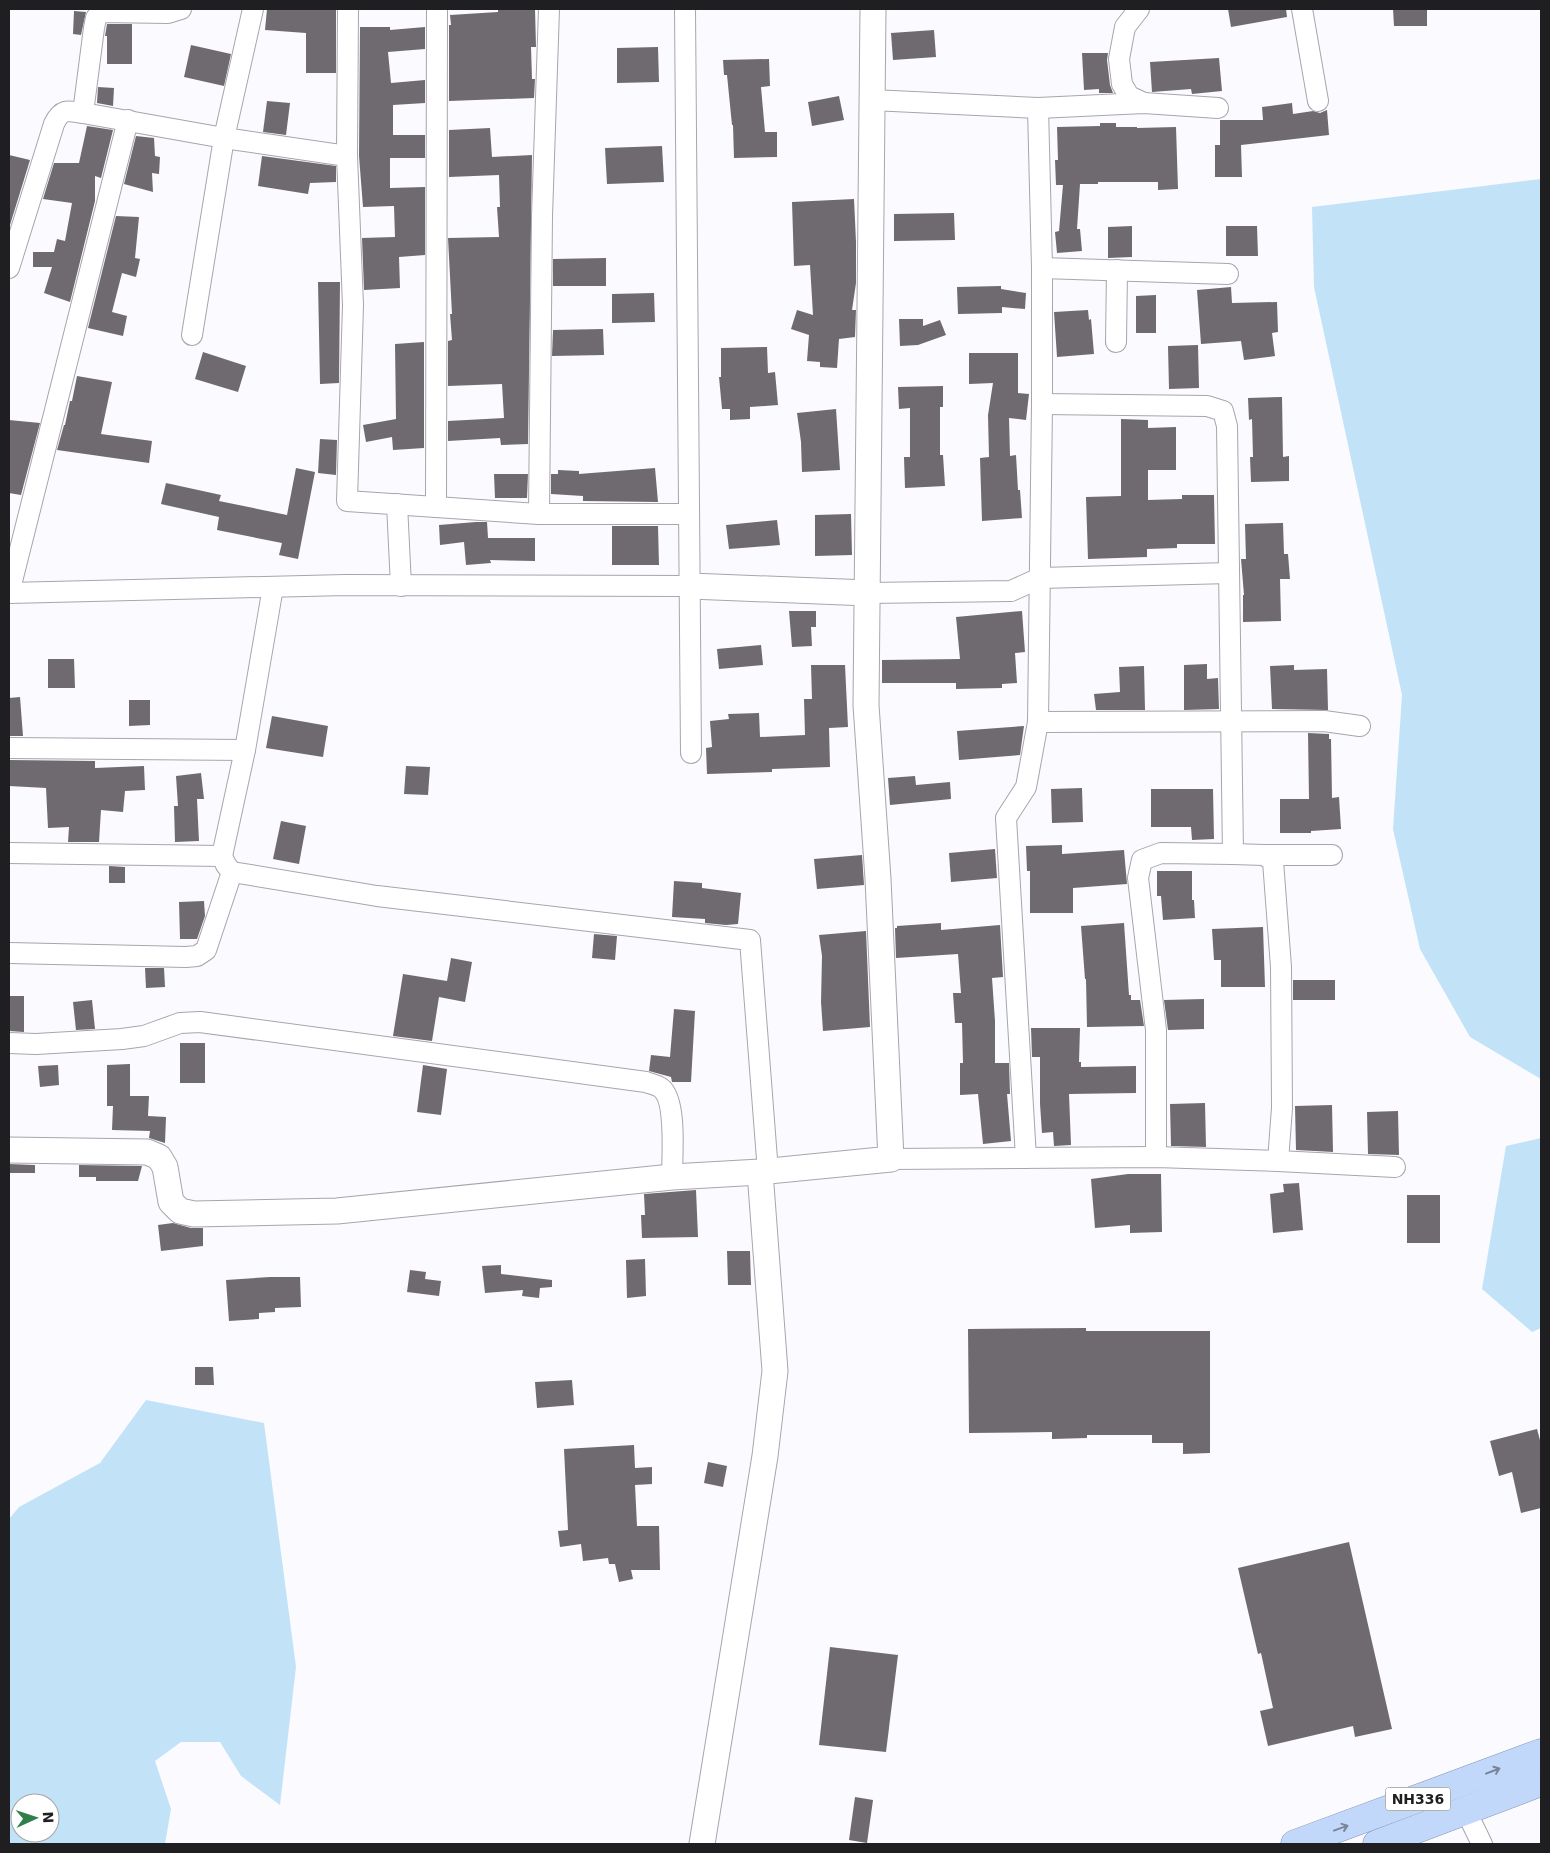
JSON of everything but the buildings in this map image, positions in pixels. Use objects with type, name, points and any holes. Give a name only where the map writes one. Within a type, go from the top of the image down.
[{"type":"highway","name":"NH336","points":[[1295,1844],[1541,1753]]},
{"type":"highway","name":"NH336","points":[[1377,1844],[1423,1836],[1466,1811],[1541,1782]]},
{"type":"street","points":[[82,113],[96,18],[102,12],[168,13],[181,9]]},
{"type":"street","points":[[192,335],[224,138],[253,9]]},
{"type":"street","points":[[348,9],[347,156],[353,305],[347,501],[540,514],[683,514]]},
{"type":"street","points":[[436,9],[436,507]]},
{"type":"street","points":[[540,514],[542,216],[549,9]]},
{"type":"street","points":[[685,9],[691,753]]},
{"type":"street","points":[[873,9],[866,705],[878,879],[891,1159]]},
{"type":"street","points":[[1139,9],[1125,27],[1119,59],[1122,84],[1129,96],[1144,103]]},
{"type":"street","points":[[1302,9],[1318,100]]},
{"type":"street","points":[[872,100],[1038,108],[1144,103],[1218,108]]},
{"type":"street","points":[[1026,1158],[1006,818],[1026,787],[1038,722],[1042,268],[1038,108]]},
{"type":"street","points":[[9,268],[54,124],[58,116],[65,111],[128,120],[224,138],[347,156]]},
{"type":"street","points":[[128,120],[9,593],[400,586],[690,586],[868,593],[1011,591],[1040,578],[1229,573]]},
{"type":"street","points":[[1042,268],[1228,274]]},
{"type":"street","points":[[1116,270],[1116,342]]},
{"type":"street","points":[[1042,404],[1207,406],[1223,411],[1227,426],[1233,854]]},
{"type":"street","points":[[396,504],[400,586]]},
{"type":"street","points":[[9,953],[176,957],[197,956],[206,950],[227,864],[273,587]]},
{"type":"street","points":[[1038,722],[1324,721],[1360,726]]},
{"type":"street","points":[[9,748],[245,750]]},
{"type":"street","points":[[9,853],[227,864],[377,896],[750,940],[774,1371],[765,1456],[702,1844]]},
{"type":"street","points":[[1156,1156],[1156,1030],[1138,878],[1142,860],[1161,853],[1332,855]]},
{"type":"street","points":[[1264,855],[1273,861],[1280,967],[1282,1108],[1278,1161]]},
{"type":"street","points":[[9,1043],[36,1044],[122,1039],[144,1036],[180,1024],[200,1022],[646,1082],[661,1088],[667,1095],[671,1111],[672,1177]]},
{"type":"street","points":[[9,1150],[147,1152],[159,1157],[166,1167],[171,1202],[180,1211],[194,1214],[337,1211],[672,1177],[764,1172],[891,1159],[1156,1156],[1395,1167]]},
{"type":"street","points":[[1466,1811],[1482,1844]]},
{"type":"water","points":[[1541,179],[1541,1079],[1470,1037],[1420,949],[1393,829],[1402,695],[1314,287],[1312,207]]},
{"type":"water","points":[[1541,1138],[1541,1328],[1532,1332],[1482,1289],[1506,1146]]},
{"type":"water","points":[[146,1400],[264,1423],[296,1667],[280,1805],[241,1776],[220,1742],[181,1742],[155,1761],[171,1809],[165,1844],[9,1844],[9,1519],[19,1507],[100,1463]]}]
